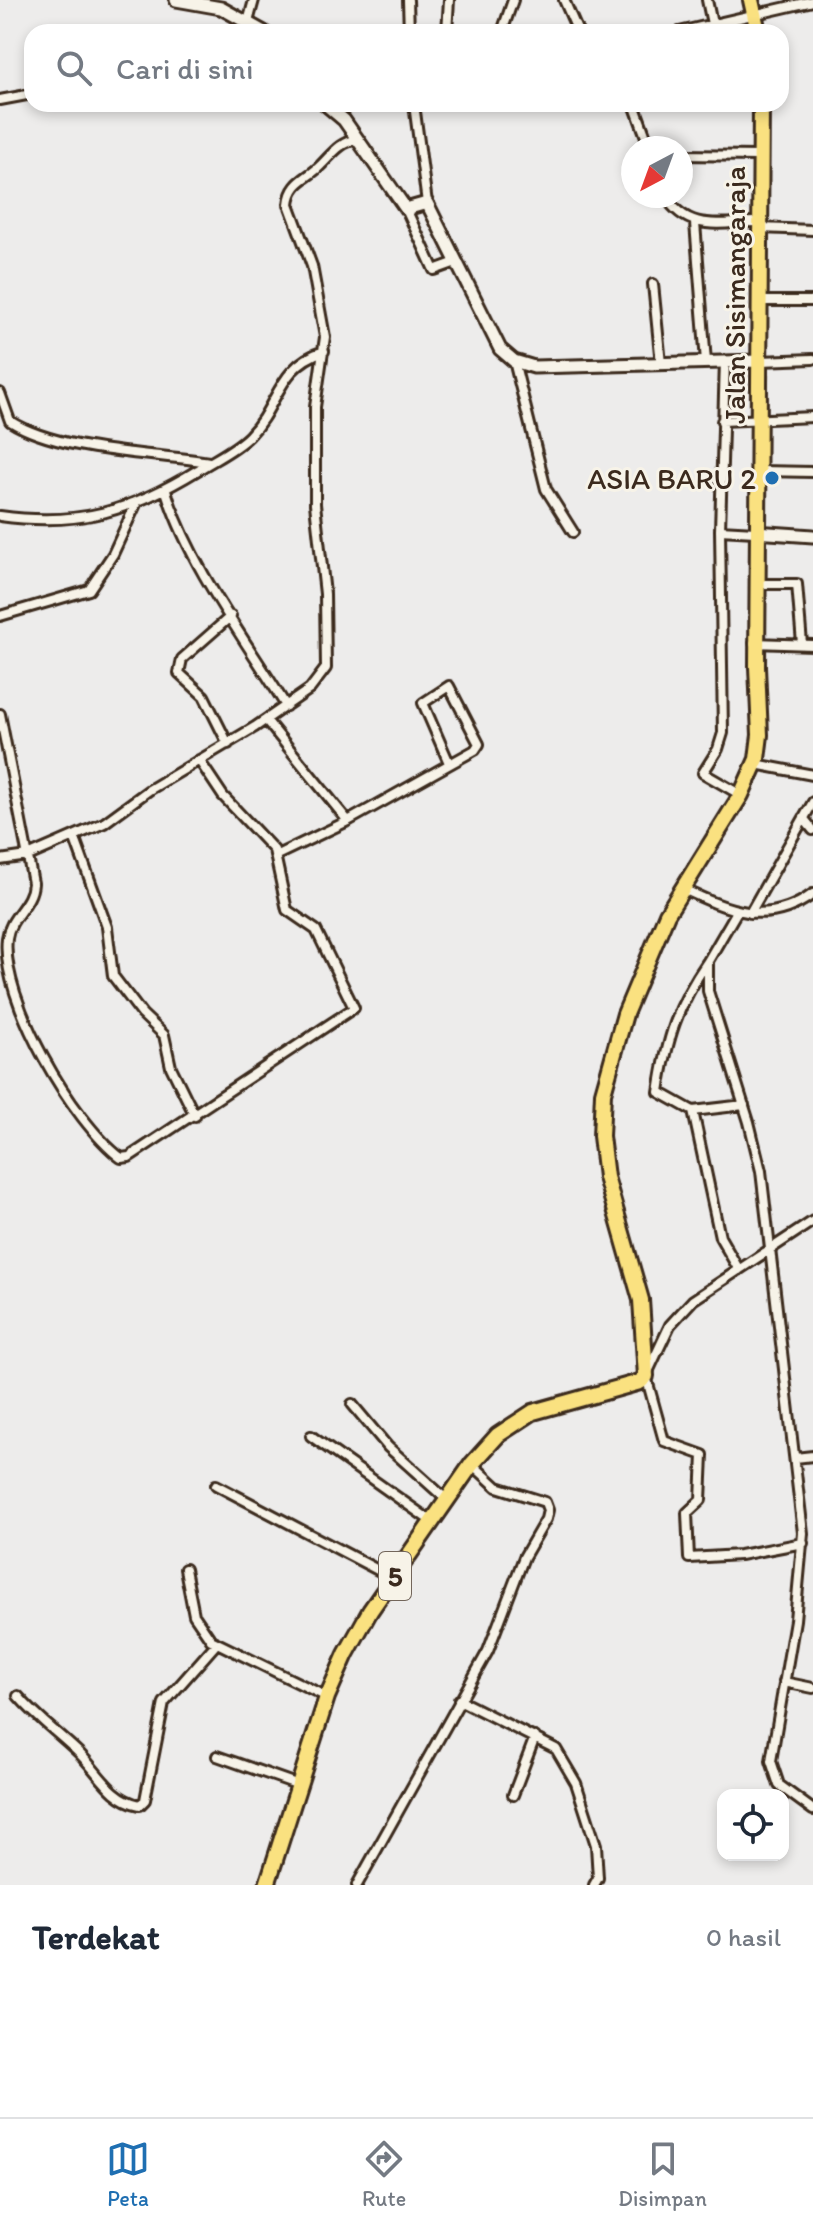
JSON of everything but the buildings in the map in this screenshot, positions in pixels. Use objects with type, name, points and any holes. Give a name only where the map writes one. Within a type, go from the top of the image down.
[{"type":"highway","name":"Jalan Sisimangaraja","points":[[740,794],[758,746],[759,112]]},
{"type":"highway","name":"Jalan Sisimangaraja","points":[[758,361],[759,112]]},
{"type":"highway","name":"Jalan Sisimangaraja","points":[[646,1376],[641,1300],[606,1177],[600,1110],[625,1014],[679,890],[740,794],[755,764],[760,735],[756,643],[760,471],[758,419]]},
{"type":"highway","name":"5","points":[[267,1885],[327,1697],[370,1611],[472,1464],[498,1435],[533,1412],[640,1382],[646,1376]]},
{"type":"street","points":[[176,0],[221,8],[251,24]]},
{"type":"street","points":[[248,22],[254,0]]},
{"type":"street","points":[[408,0],[409,24]]},
{"type":"street","points":[[448,24],[449,0]]},
{"type":"street","points":[[505,24],[513,0]]},
{"type":"street","points":[[564,0],[576,24]]},
{"type":"street","points":[[707,0],[712,24],[753,8],[813,1]]},
{"type":"street","points":[[0,100],[24,96]]},
{"type":"street","points":[[332,112],[357,139],[406,209],[434,270],[456,262]]},
{"type":"street","points":[[415,112],[427,203],[500,349],[514,361],[534,367],[813,359]]},
{"type":"street","points":[[637,112],[646,136]]},
{"type":"street","points":[[0,860],[28,856],[75,839],[266,720],[315,684],[327,664],[325,594],[315,504],[315,407],[324,351],[319,293],[289,208],[290,196],[298,182],[320,167],[334,149],[357,139]]},
{"type":"street","points":[[693,155],[757,156]]},
{"type":"street","points":[[406,209],[427,203]]},
{"type":"street","points":[[675,208],[695,223],[813,230]]},
{"type":"street","points":[[695,223],[706,362]]},
{"type":"street","points":[[653,284],[661,364]]},
{"type":"street","points":[[760,301],[813,301]]},
{"type":"street","points":[[0,516],[27,520],[80,518],[118,512],[166,491],[249,435],[275,391],[300,363],[324,351]]},
{"type":"street","points":[[514,361],[546,489],[573,532]]},
{"type":"street","points":[[725,361],[720,530],[723,733],[703,773],[740,794]]},
{"type":"street","points":[[0,393],[10,421],[27,431],[100,448],[210,463]]},
{"type":"street","points":[[722,421],[813,417]]},
{"type":"street","points":[[760,471],[813,472]]},
{"type":"street","points":[[166,491],[174,516],[286,706]]},
{"type":"street","points":[[0,616],[89,590],[113,554],[136,504]]},
{"type":"street","points":[[720,530],[813,536]]},
{"type":"street","points":[[758,584],[797,584],[802,644]]},
{"type":"street","points":[[228,744],[204,696],[179,673],[178,667],[182,659],[231,616]]},
{"type":"street","points":[[756,643],[813,645]]},
{"type":"street","points":[[277,855],[348,821],[449,763],[479,744],[449,686],[423,703],[449,763]]},
{"type":"street","points":[[0,714],[28,856],[32,893],[11,923],[7,956],[35,1044],[54,1079],[121,1158],[129,1157],[195,1116],[354,1008],[316,930],[287,910],[277,855],[223,796],[199,760]]},
{"type":"street","points":[[266,720],[348,821]]},
{"type":"street","points":[[755,764],[813,775]]},
{"type":"street","points":[[750,913],[813,802]]},
{"type":"street","points":[[804,819],[813,830]]},
{"type":"street","points":[[75,839],[107,927],[113,976],[142,1014],[164,1035],[171,1067],[195,1116]]},
{"type":"street","points":[[679,890],[736,913],[785,911],[813,894]]},
{"type":"street","points":[[736,913],[684,998],[667,1039],[659,1092],[693,1111],[744,1105]]},
{"type":"street","points":[[708,961],[711,1008],[744,1105],[761,1171],[803,1543],[771,1761],[773,1775],[779,1785],[813,1810]]},
{"type":"street","points":[[693,1111],[720,1237],[739,1270]]},
{"type":"street","points":[[803,1543],[740,1555],[689,1558],[687,1513],[701,1500],[703,1455],[664,1441],[646,1376],[678,1314],[693,1300],[813,1221]]},
{"type":"street","points":[[352,1404],[388,1447],[447,1500]]},
{"type":"street","points":[[311,1436],[431,1521]]},
{"type":"street","points":[[795,1458],[813,1456]]},
{"type":"street","points":[[357,1885],[488,1651],[514,1581],[548,1510],[545,1502],[538,1498],[497,1487],[472,1464]]},
{"type":"street","points":[[216,1485],[393,1578]]},
{"type":"street","points":[[801,1567],[813,1567]]},
{"type":"street","points":[[185,1569],[194,1615],[204,1633],[216,1644],[327,1697]]},
{"type":"street","points":[[18,1696],[50,1731],[79,1753],[120,1798],[140,1805],[145,1800],[164,1703],[216,1644]]},
{"type":"street","points":[[784,1682],[813,1688]]},
{"type":"street","points":[[459,1700],[556,1749],[576,1783],[596,1845],[598,1878],[594,1885]]},
{"type":"street","points":[[513,1795],[535,1737]]},
{"type":"street","points":[[217,1756],[299,1785]]},
{"type":"place","name":"ASIA BARU 2","points":[[772,478]]}]
